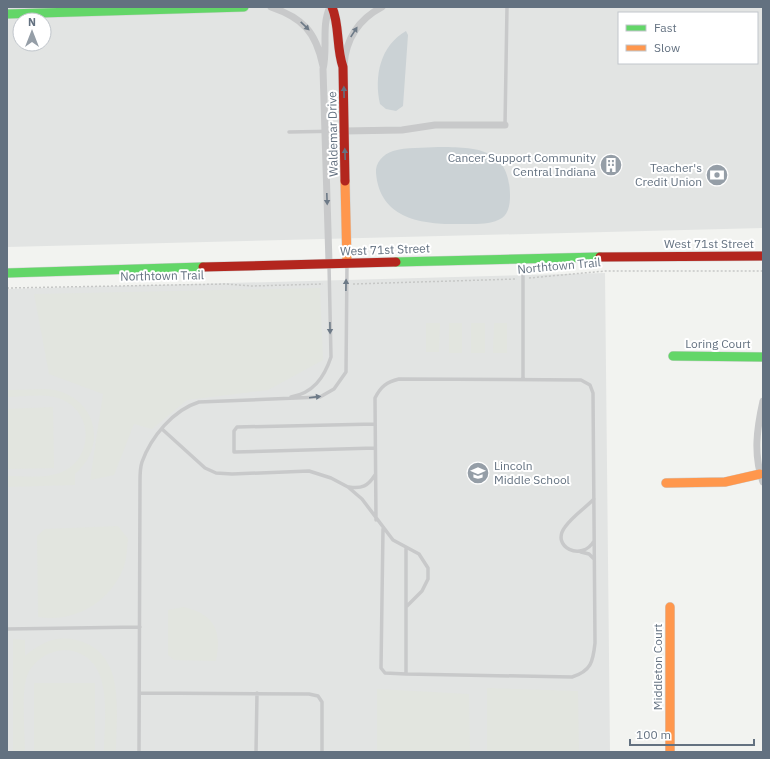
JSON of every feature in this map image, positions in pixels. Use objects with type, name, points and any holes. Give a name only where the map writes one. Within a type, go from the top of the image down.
[{"type":"street","points":[[7,14],[244,7]]},
{"type":"street","points":[[271,7],[296,18],[307,28],[316,41],[323,69]]},
{"type":"street","name":"Waldemar Drive","points":[[329,263],[323,69],[326,57],[325,18],[331,7],[338,17],[339,59],[343,67],[346,263]]},
{"type":"street","points":[[343,67],[346,45],[356,28],[361,21],[382,7]]},
{"type":"street","points":[[344,130],[402,130],[435,125],[505,125]]},
{"type":"street","name":"West 71st Street","points":[[7,273],[523,258],[763,256]]},
{"type":"street","name":"Loring Court","points":[[673,356],[763,357]]},
{"type":"street","points":[[666,484],[725,482],[762,478],[756,439],[763,401]]},
{"type":"street","name":"Middleton Court","points":[[670,607],[670,752]]},
{"type":"lane","points":[[505,125],[507,7]]},
{"type":"lane","points":[[289,132],[344,130]]},
{"type":"lane","points":[[523,258],[523,379]]},
{"type":"lane","points":[[276,399],[300,395],[309,390],[314,387],[326,371],[331,357],[329,263]]},
{"type":"lane","points":[[139,752],[140,481],[142,464],[146,452],[152,440],[162,429],[188,406],[199,402],[320,397],[334,389],[346,372],[346,263]]},
{"type":"lane","points":[[376,520],[375,398],[380,388],[388,382],[399,379],[523,379],[581,380],[590,384],[593,393],[593,659],[588,668],[580,674],[572,677],[385,673],[381,668],[383,529]]},
{"type":"lane","points":[[375,424],[237,427],[234,431],[234,452],[375,448]]},
{"type":"lane","points":[[162,429],[205,468],[216,473],[232,474],[309,471],[332,478],[348,487],[362,500],[393,540],[419,554],[428,568],[428,579],[422,591],[406,607]]},
{"type":"lane","points":[[348,487],[359,489],[370,483],[375,475]]},
{"type":"lane","points":[[594,500],[564,528],[561,539],[565,547],[572,552],[589,554],[594,559]]},
{"type":"lane","points":[[580,552],[591,547],[594,541]]},
{"type":"lane","points":[[406,548],[406,674]]},
{"type":"lane","points":[[7,629],[140,627]]},
{"type":"lane","points":[[140,693],[256,693],[309,694],[318,696],[322,702],[322,752]]},
{"type":"lane","points":[[256,693],[256,752]]},
{"type":"path","name":"Northtown Trail","points":[[346,284],[523,279],[605,270],[763,271]]},
{"type":"path","name":"Northtown Trail","points":[[7,288],[226,284],[252,286],[330,284]]},
{"type":"shaded area","points":[[7,7],[763,7],[763,228],[7,247]]},
{"type":"shaded area","points":[[406,31],[408,35],[403,106],[396,111],[386,109],[380,104],[378,93],[379,73],[381,63],[390,45],[397,37]]},
{"type":"shaded area","points":[[438,147],[477,150],[497,159],[504,168],[508,180],[510,196],[508,211],[502,218],[484,224],[449,224],[421,221],[407,217],[386,201],[379,189],[376,173],[380,159],[389,152],[398,150]]},
{"type":"shaded area","points":[[605,273],[610,752],[7,752],[7,289]]},
{"type":"shaded area","points":[[320,288],[323,360],[268,390],[187,400],[152,429],[134,424],[114,475],[90,480],[103,394],[49,374],[34,294]]},
{"type":"shaded area","points":[[426,323],[440,323],[439,352],[426,352]]},
{"type":"shaded area","points":[[449,323],[462,323],[462,353],[449,353]]},
{"type":"shaded area","points":[[471,323],[485,323],[485,353],[471,353]]},
{"type":"shaded area","points":[[494,323],[507,323],[507,353],[493,353]]},
{"type":"shaded area","points":[[46,389],[62,392],[75,399],[85,409],[92,421],[94,434],[92,448],[86,462],[75,474],[75,485],[7,487],[7,476],[49,476],[62,472],[72,466],[79,458],[84,448],[86,437],[85,427],[81,417],[74,408],[65,401],[58,398],[44,396],[7,397],[7,390]]},
{"type":"shaded area","points":[[53,407],[54,468],[7,469],[7,409]]},
{"type":"shaded area","points":[[118,526],[128,539],[127,554],[123,569],[109,592],[89,608],[77,613],[64,617],[38,617],[37,536],[45,529]]},
{"type":"shaded area","points":[[183,607],[202,614],[214,625],[218,641],[216,661],[174,660],[168,655],[168,610]]},
{"type":"shaded area","points":[[13,639],[25,640],[25,656],[36,647],[49,641],[55,639],[69,639],[76,640],[92,647],[104,657],[111,670],[115,686],[117,702],[116,752],[104,752],[104,697],[98,671],[91,661],[81,654],[72,651],[60,650],[43,657],[35,663],[29,671],[24,692],[25,752],[13,752]]},
{"type":"shaded area","points":[[34,683],[95,683],[95,752],[34,752]]},
{"type":"shaded area","points":[[487,688],[578,691],[579,752],[487,752]]},
{"type":"shaded area","points":[[377,689],[469,694],[470,752],[377,752]]},
{"type":"traffic: fast","points":[[7,14],[244,7]]},
{"type":"traffic: fast","points":[[396,262],[600,257]]},
{"type":"traffic: fast","points":[[7,273],[203,267]]},
{"type":"traffic: fast","points":[[673,356],[763,357]]},
{"type":"traffic: slow","points":[[345,181],[347,263]]},
{"type":"traffic: slow","points":[[666,483],[725,482],[760,474]]},
{"type":"traffic: slow","points":[[670,607],[670,752]]},
{"type":"traffic: jam","points":[[332,7],[336,22],[339,52],[343,67],[345,181]]},
{"type":"traffic: jam","points":[[600,257],[763,256]]},
{"type":"traffic: jam","points":[[203,267],[396,262]]},
{"type":"place","name":"Cancer Support Community Central Indiana","points":[[611,165]]},
{"type":"place","name":"Teacher's Credit Union","points":[[717,175]]},
{"type":"place","name":"Lincoln Middle School","points":[[478,473]]}]
